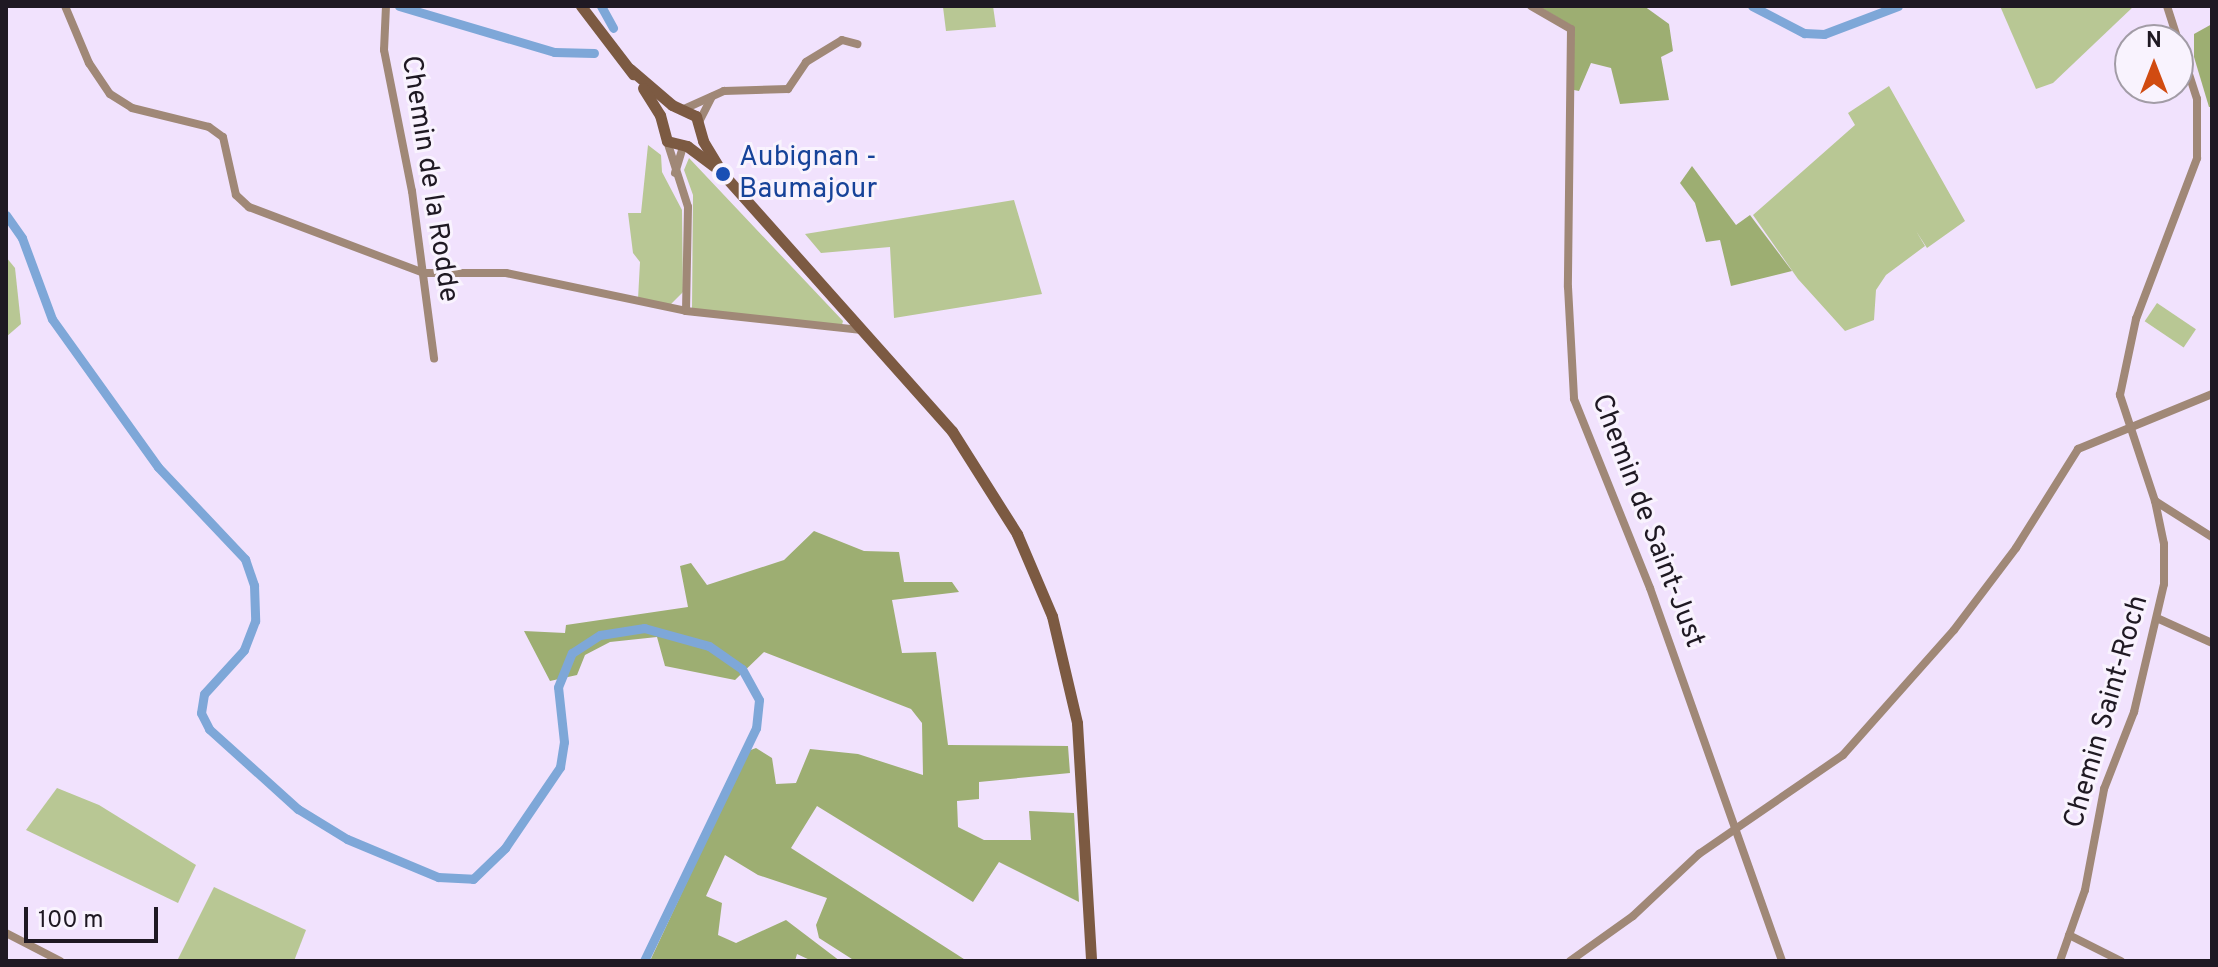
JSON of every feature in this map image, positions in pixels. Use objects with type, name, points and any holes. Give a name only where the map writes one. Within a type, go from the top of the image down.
[{"type":"main road","points":[[581,6],[630,69],[663,122],[667,141],[685,146],[723,174],[952,431],[994,490],[1052,616],[1077,723],[1091,961]]},
{"type":"main road","points":[[630,69],[700,126],[723,174]]},
{"type":"main road","points":[[663,122],[682,109]]},
{"type":"main road","points":[[685,146],[700,126]]},
{"type":"street","points":[[65,6],[89,63],[110,94],[132,108],[209,127],[223,137],[238,201],[424,273],[506,273],[686,311],[864,330]]},
{"type":"street","name":"Chemin de Saint-Just","points":[[1531,6],[1571,29],[1568,287],[1574,399],[1782,961]]},
{"type":"street","name":"Chemin Saint-Roch","points":[[2060,961],[2085,890],[2104,789],[2134,712],[2159,619],[2166,558],[2155,501],[2127,428],[2120,395],[2136,319],[2197,158],[2197,99],[2167,6]]},
{"type":"street","name":"Chemin de la Rodde","points":[[386,7],[384,50],[424,273],[434,359]]},
{"type":"street","points":[[682,109],[733,90],[782,91],[806,62],[842,40],[857,44]]},
{"type":"street","points":[[700,126],[713,97]]},
{"type":"street","points":[[667,141],[688,207],[686,311]]},
{"type":"street","points":[[675,174],[685,146]]},
{"type":"street","points":[[1570,961],[1617,929],[1699,854],[1843,755],[1954,630],[2016,548],[2070,457],[2127,428],[2212,394]]},
{"type":"street","points":[[2155,501],[2212,537]]},
{"type":"street","points":[[2159,619],[2212,643]]},
{"type":"street","points":[[6,933],[60,961]]},
{"type":"street","points":[[2069,935],[2121,961]]},
{"type":"green space","points":[[993,6],[996,27],[946,31],[943,7]]},
{"type":"green space","points":[[1538,6],[1644,6],[1669,24],[1673,51],[1661,57],[1669,100],[1620,104],[1611,68],[1591,63],[1579,91],[1574,90],[1574,27]]},
{"type":"green space","points":[[2000,6],[2134,6],[2053,83],[2036,89]]},
{"type":"green space","points":[[2212,24],[2212,107],[2209,107],[2194,57],[2194,34]]},
{"type":"green space","points":[[1889,86],[1965,221],[1927,248],[1916,231],[1925,246],[1886,275],[1876,290],[1874,320],[1845,331],[1798,279],[1753,215],[1855,125],[1848,113]]},
{"type":"green space","points":[[648,145],[661,155],[662,172],[682,210],[683,292],[669,306],[638,299],[640,262],[633,253],[628,213],[641,213]]},
{"type":"green space","points":[[689,158],[843,321],[842,325],[692,309],[693,195],[684,170]]},
{"type":"green space","points":[[1692,166],[1736,225],[1750,215],[1792,271],[1731,286],[1720,240],[1706,242],[1695,203],[1680,183]]},
{"type":"green space","points":[[1014,200],[1042,294],[894,318],[890,247],[821,253],[805,234]]},
{"type":"green space","points":[[6,257],[15,268],[21,324],[6,337]]},
{"type":"green space","points":[[2157,303],[2196,329],[2184,348],[2145,321]]},
{"type":"green space","points":[[814,531],[864,551],[899,552],[904,582],[952,582],[959,592],[892,600],[902,653],[936,652],[948,745],[1068,746],[1070,773],[979,782],[979,799],[957,801],[958,827],[984,840],[1031,840],[1029,811],[1074,813],[1079,902],[999,862],[973,902],[817,806],[791,848],[967,961],[855,961],[819,938],[816,925],[827,898],[758,875],[725,855],[706,896],[722,903],[718,935],[736,943],[786,920],[840,961],[812,961],[797,954],[795,961],[650,961],[748,751],[756,748],[772,758],[776,784],[796,783],[810,749],[858,754],[923,775],[922,723],[911,709],[764,652],[735,680],[665,666],[657,637],[610,642],[585,655],[577,675],[550,681],[524,631],[565,633],[566,625],[688,607],[680,566],[691,563],[707,585],[784,560]]},
{"type":"green space","points":[[57,788],[99,805],[196,865],[178,903],[26,830]]},
{"type":"green space","points":[[214,887],[306,930],[294,961],[177,961]]},
{"type":"waterway","points":[[399,6],[554,52],[594,53]]},
{"type":"waterway","points":[[601,6],[613,28]]},
{"type":"waterway","points":[[1752,6],[1804,33],[1824,34],[1898,6]]},
{"type":"waterway","points":[[6,215],[22,238],[52,319],[158,467],[245,559],[254,585],[255,621],[244,650],[204,694],[201,713],[209,729],[298,809],[347,839],[438,877],[473,879],[505,848],[560,767],[564,742],[558,687],[572,653],[600,635],[644,628],[709,646],[742,669],[759,700],[756,728],[644,961]]},
{"type":"place","name":"Aubignan - Baumajour","points":[[723,174]]}]
